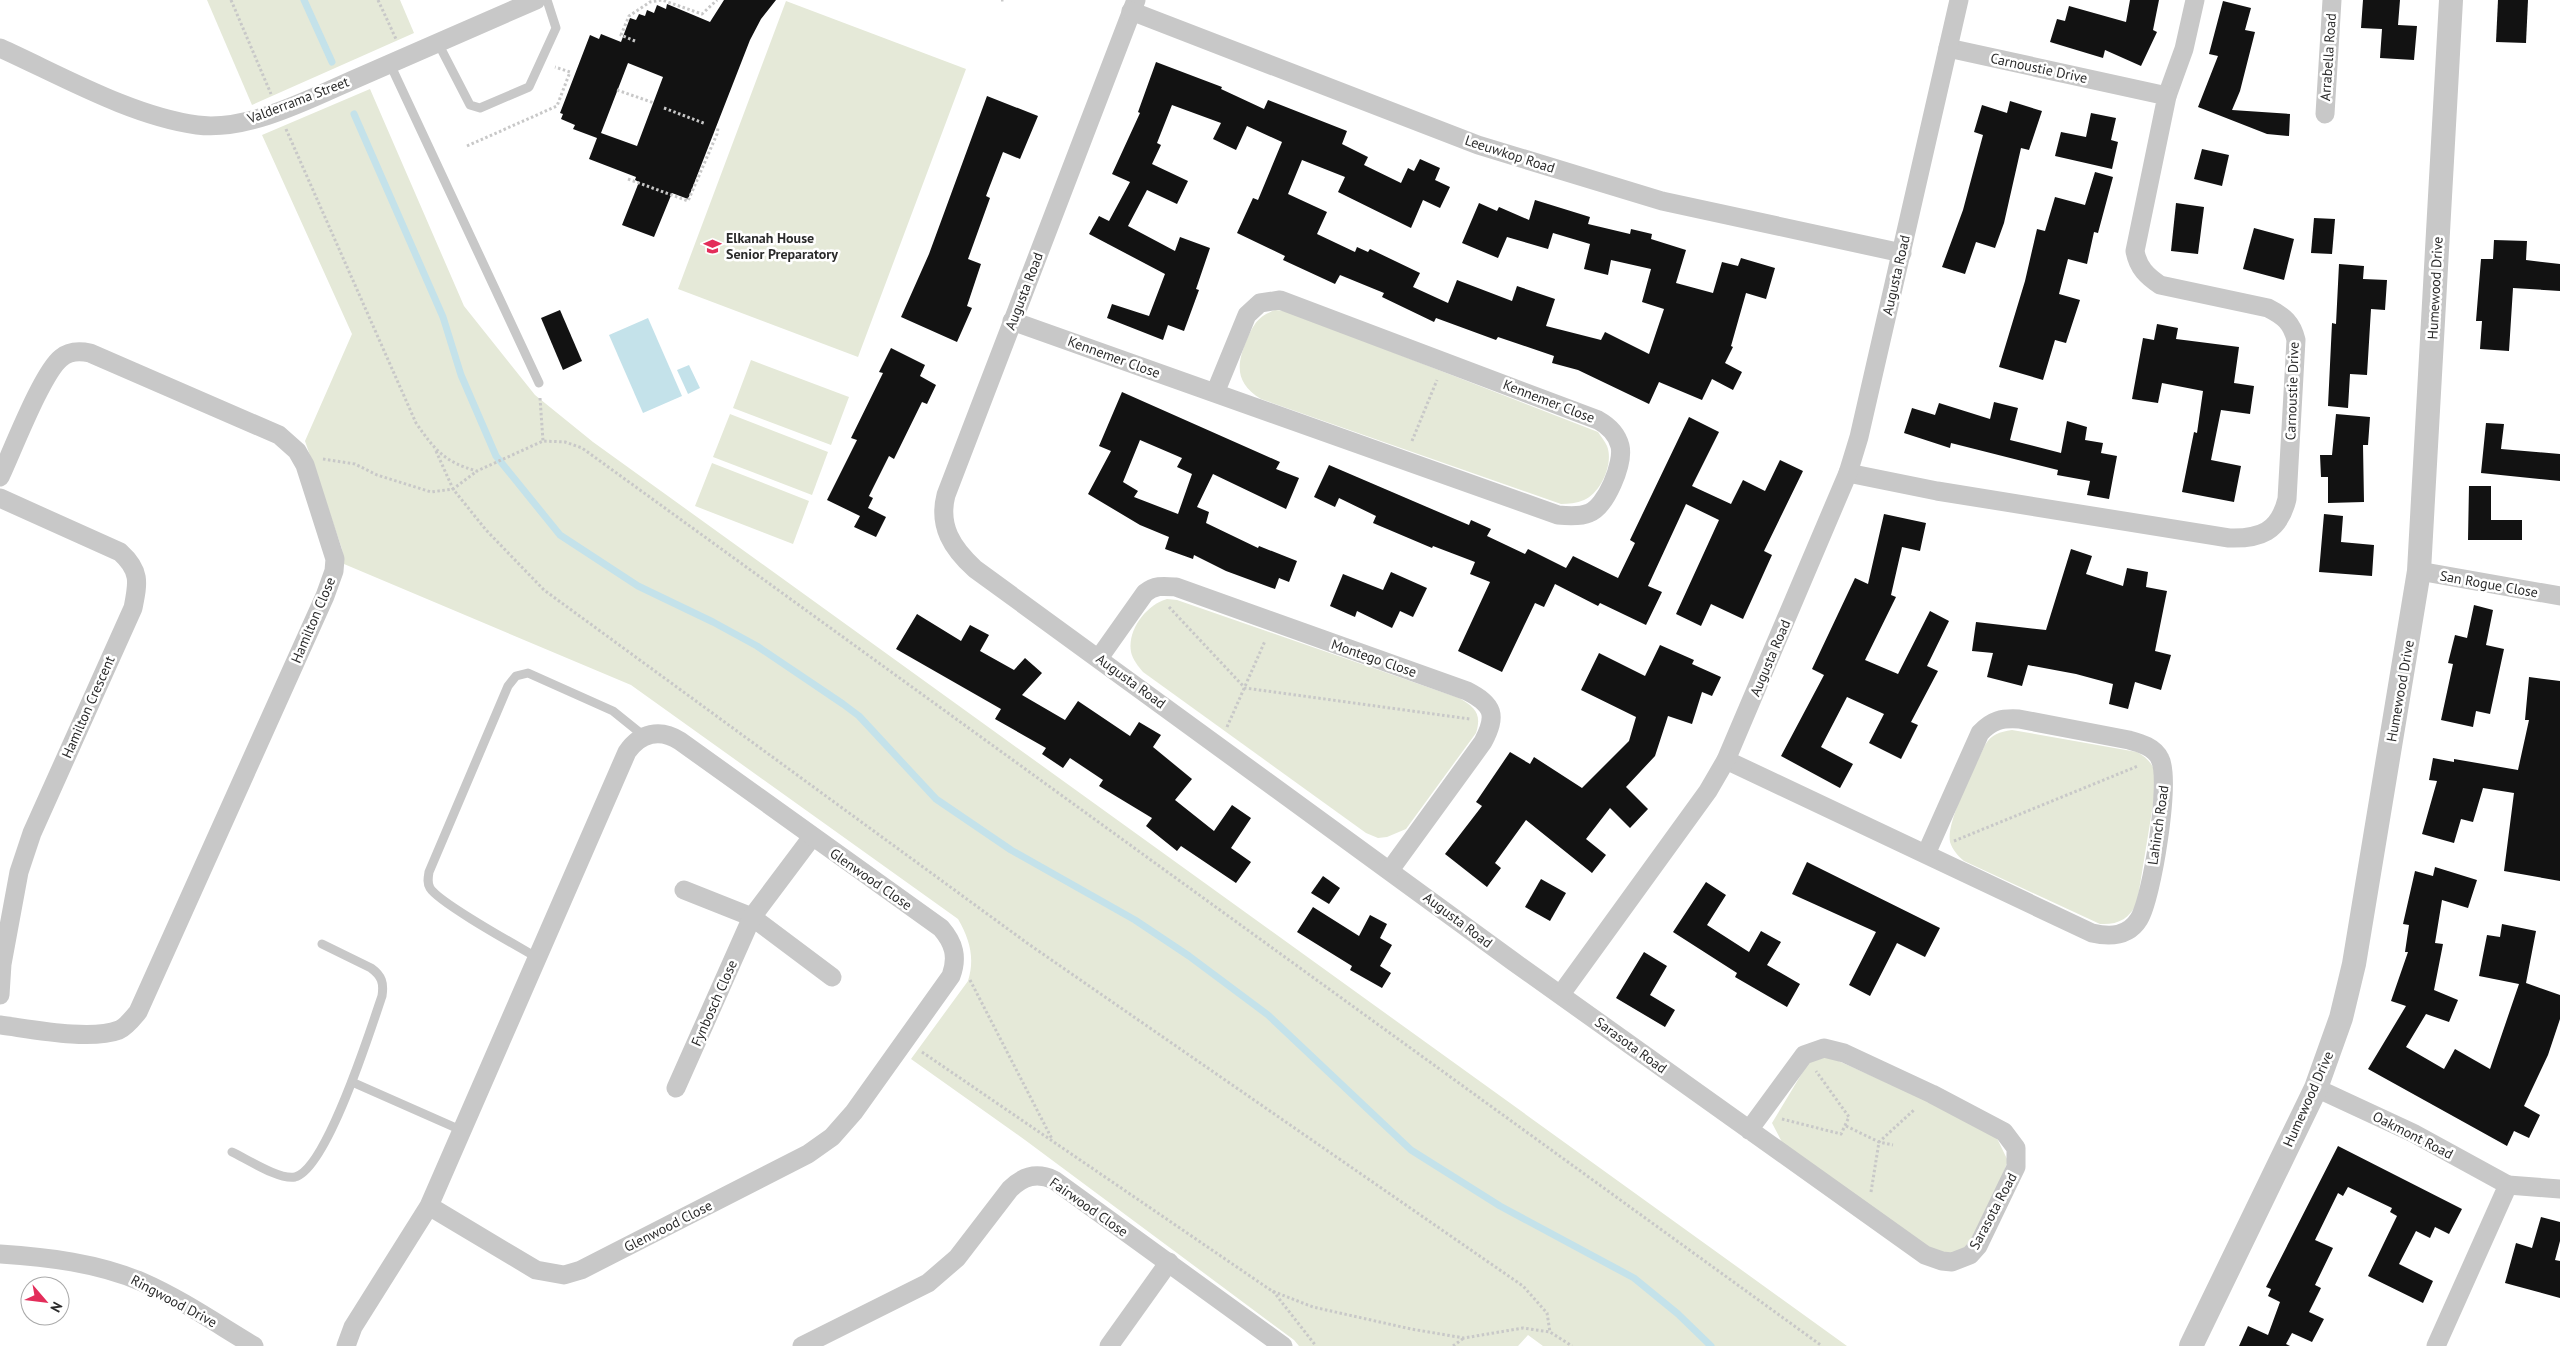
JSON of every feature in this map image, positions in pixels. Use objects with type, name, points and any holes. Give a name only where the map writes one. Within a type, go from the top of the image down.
[{"type":"street","name":"Valderrama Street","points":[[0,48],[137,110],[168,120],[198,126],[220,126],[245,122],[278,111],[536,0]]},
{"type":"street","name":"Augusta Road","points":[[1134,5],[946,495],[943,519],[952,544],[975,569],[1561,994],[1708,791],[1726,760],[1848,473],[1859,438],[1959,0]]},
{"type":"street","points":[[2167,96],[2184,49],[2195,0]]},
{"type":"street","name":"Arrabella Road","points":[[2325,114],[2332,0]]},
{"type":"street","name":"Humewood Drive","points":[[2191,1346],[2316,1088],[2341,1018],[2352,973],[2419,571],[2451,0]]},
{"type":"street","name":"Leeuwkop Road","points":[[1134,5],[1478,145],[1662,201],[1902,253]]},
{"type":"street","name":"Carnoustie Drive","points":[[1848,473],[1937,492],[2229,538],[2252,539],[2274,525],[2284,511],[2287,499],[2296,340],[2293,330],[2282,315],[2268,308],[2160,285],[2148,277],[2137,260],[2136,251],[2167,96],[1948,48]]},
{"type":"street","name":"Kennemer Close","points":[[1012,321],[1558,515],[1589,514],[1599,507],[1618,469],[1621,455],[1620,444],[1608,426],[1598,420],[1290,302],[1271,300],[1260,303],[1247,315],[1215,393]]},
{"type":"street","name":"Hamilton Close","points":[[0,477],[43,384],[60,358],[79,351],[90,352],[279,435],[297,451],[305,465],[335,559],[334,571],[325,596],[138,1012],[120,1030],[88,1035],[0,1025]]},
{"type":"street","name":"Hamilton Crescent","points":[[0,498],[120,552],[135,568],[137,578],[132,608],[32,833],[19,872],[2,964],[0,995]]},
{"type":"street","name":"San Rogue Close","points":[[2419,571],[2560,596]]},
{"type":"street","points":[[1099,658],[1140,600],[1153,587]]},
{"type":"street","name":"Montego Close","points":[[1153,587],[1176,588],[1467,691],[1488,705],[1492,712],[1491,722]]},
{"type":"street","points":[[1926,854],[1980,733],[1992,722],[2002,718],[2019,719],[2129,740],[2146,745],[2160,757]]},
{"type":"street","points":[[1390,870],[1483,742],[1491,722]]},
{"type":"street","name":"Glenwood Close","points":[[429,1206],[536,1270],[564,1275],[581,1270],[808,1154],[832,1137],[854,1112],[951,976],[954,967],[953,946],[941,928],[672,736],[654,733],[644,736]]},
{"type":"street","points":[[335,1346],[353,1327],[429,1206],[463,1132],[627,752],[637,740],[644,736]]},
{"type":"street","name":"Lahinch Road","points":[[1726,760],[2092,933],[2115,936],[2128,931],[2139,919],[2147,899],[2164,803],[2165,779],[2160,757]]},
{"type":"street","name":"Fynbosch Close","points":[[676,1088],[752,918],[812,837]]},
{"type":"street","points":[[684,890],[752,918],[832,977]]},
{"type":"street","name":"Sarasota Road","points":[[1561,994],[1925,1255],[1942,1262],[1962,1260],[1970,1255],[1978,1246],[2016,1167],[2016,1148],[2004,1132],[1932,1094],[1833,1049],[1816,1050],[1804,1055]]},
{"type":"street","points":[[1749,1130],[1804,1055]]},
{"type":"street","name":"Oakmont Road","points":[[2316,1088],[2413,1134],[2508,1185],[2560,1189]]},
{"type":"street","name":"Fairwood Close","points":[[802,1346],[928,1284],[957,1258],[1010,1189],[1017,1182],[1036,1175],[1054,1180],[1283,1346]]},
{"type":"street","points":[[2436,1346],[2508,1185]]},
{"type":"street","name":"Ringwood Drive","points":[[0,1254],[25,1255],[110,1270],[142,1282],[254,1346]]},
{"type":"street","points":[[1109,1346],[1168,1262]]},
{"type":"street","points":[[346,1346],[353,1327]]},
{"type":"lane","points":[[438,43],[470,105],[474,108],[480,108],[529,87],[556,28],[547,0]]},
{"type":"lane","points":[[397,61],[539,383]]},
{"type":"lane","points":[[538,958],[446,902],[430,888],[428,881],[428,872],[508,686],[516,676],[528,673],[613,711],[644,736]]},
{"type":"lane","points":[[232,1152],[274,1173],[288,1177],[304,1173],[317,1159],[352,1082],[382,996],[382,981],[379,973],[372,968],[322,944]]},
{"type":"lane","points":[[352,1082],[463,1132]]},
{"type":"path","points":[[231,0],[416,423],[436,451],[453,489],[486,530],[544,590],[1027,943],[1523,1286],[1547,1313],[1550,1332]]},
{"type":"path","points":[[378,0],[397,61]]},
{"type":"path","points":[[635,41],[621,35],[626,22],[635,11],[650,2],[662,0],[702,14],[717,0]]},
{"type":"path","points":[[1001,0],[1006,0]]},
{"type":"path","points":[[467,146],[557,106],[570,72],[540,61]]},
{"type":"path","points":[[618,90],[654,103]]},
{"type":"path","points":[[664,108],[706,124]]},
{"type":"path","points":[[628,179],[688,201],[717,134],[718,128],[716,128]]},
{"type":"path","points":[[1404,459],[1444,361]]},
{"type":"path","points":[[539,383],[542,441]]},
{"type":"path","points":[[305,465],[326,458],[355,464],[377,475],[431,492],[453,489],[477,471],[542,441],[565,442],[582,448],[1822,1346]]},
{"type":"path","points":[[436,451],[460,466],[477,471]]},
{"type":"path","points":[[1153,587],[1245,688],[1491,722]]},
{"type":"path","points":[[1218,745],[1274,622]]},
{"type":"path","points":[[1926,854],[2160,757]]},
{"type":"path","points":[[954,967],[965,972],[975,987],[1052,1139]]},
{"type":"path","points":[[905,1041],[1052,1139],[1272,1291],[1313,1307],[1464,1338],[1523,1328],[1550,1332],[1572,1346]]},
{"type":"path","points":[[1760,1114],[1841,1134],[1849,1117],[1804,1055]]},
{"type":"path","points":[[1867,1213],[1878,1142],[1932,1094]]},
{"type":"path","points":[[1846,1126],[1878,1142],[1893,1145]]},
{"type":"path","points":[[1272,1291],[1316,1346]]},
{"type":"path","points":[[1453,1346],[1464,1338]]},
{"type":"green space","points":[[207,0],[400,0],[414,33],[252,105]]},
{"type":"green space","points":[[786,1],[966,69],[858,357],[678,289]]},
{"type":"green space","points":[[370,89],[464,306],[535,395],[593,442],[1847,1346],[1543,1346],[1528,1335],[1518,1346],[1299,1346],[1294,1340],[1025,1140],[911,1059],[968,981],[971,965],[970,949],[966,934],[958,919],[631,685],[344,564],[342,549],[305,441],[352,334],[262,135]]},
{"type":"green space","points":[[1275,310],[1287,311],[1598,432],[1606,444],[1609,453],[1605,477],[1596,491],[1584,500],[1561,504],[1261,399],[1246,387],[1242,380],[1240,373],[1241,357],[1243,348],[1254,325],[1264,315]]},
{"type":"green space","points":[[751,360],[849,397],[831,445],[733,408]]},
{"type":"green space","points":[[730,414],[828,452],[812,495],[713,457]]},
{"type":"green space","points":[[712,463],[809,501],[793,544],[695,506]]},
{"type":"green space","points":[[1167,599],[1177,600],[1459,698],[1476,712],[1478,726],[1476,733],[1406,829],[1387,837],[1378,838],[1366,833],[1143,672],[1134,660],[1131,652],[1132,635],[1145,613],[1159,602]]},
{"type":"green space","points":[[2012,730],[2137,752],[2145,757],[2153,767],[2157,780],[2137,903],[2127,917],[2122,920],[2100,924],[1964,861],[1952,847],[1950,833],[1952,821],[1962,794],[1985,745],[1996,734]]},
{"type":"green space","points":[[1822,1057],[1834,1059],[1993,1130],[2008,1161],[1982,1223],[1970,1245],[1964,1250],[1952,1253],[1930,1249],[1784,1146],[1772,1123],[1810,1060]]},
{"type":"water","points":[[648,318],[682,396],[643,413],[609,335]]},
{"type":"water","points":[[689,365],[700,388],[688,394],[677,370]]},
{"type":"building","points":[[724,0],[776,0],[761,19],[750,40],[688,199],[672,193],[654,237],[622,225],[639,182],[635,180],[636,177],[589,159],[597,138],[573,129],[575,125],[561,119],[563,114],[560,113],[590,35],[599,39],[601,34],[621,42],[630,18],[636,20],[639,14],[645,16],[647,10],[654,13],[657,5],[666,9],[667,4],[710,22]],"holes":[[[628,63],[663,77],[637,146],[601,133]]]},
{"type":"building","points":[[2130,0],[2159,0],[2153,30],[2157,32],[2141,66],[2105,50],[2103,58],[2050,42],[2057,19],[2065,21],[2069,6],[2126,22]]},
{"type":"building","points":[[2363,0],[2400,0],[2398,25],[2417,26],[2414,60],[2380,58],[2382,29],[2361,28]]},
{"type":"building","points":[[2498,0],[2528,0],[2526,43],[2496,42]]},
{"type":"building","points":[[2223,1],[2251,8],[2245,30],[2255,32],[2240,91],[2232,110],[2290,114],[2289,136],[2267,134],[2198,107],[2218,56],[2209,54]]},
{"type":"building","points":[[1156,62],[1222,87],[1221,89],[1264,109],[1268,100],[1347,131],[1342,144],[1368,157],[1364,165],[1401,183],[1408,168],[1414,171],[1420,159],[1440,168],[1435,180],[1450,187],[1440,208],[1423,200],[1411,228],[1338,192],[1345,177],[1302,160],[1288,194],[1327,212],[1317,234],[1355,252],[1357,247],[1368,252],[1370,249],[1420,273],[1413,287],[1448,303],[1457,280],[1512,301],[1517,286],[1555,299],[1546,326],[1601,340],[1605,332],[1649,354],[1664,309],[1642,302],[1651,269],[1611,260],[1608,275],[1584,269],[1590,244],[1553,233],[1548,249],[1507,237],[1498,258],[1462,243],[1479,203],[1497,211],[1499,207],[1529,220],[1535,200],[1590,217],[1588,224],[1630,234],[1631,229],[1652,234],[1651,239],[1686,250],[1676,283],[1713,293],[1722,262],[1738,266],[1741,258],[1775,268],[1766,299],[1746,293],[1731,346],[1733,347],[1725,363],[1742,372],[1733,390],[1712,379],[1702,400],[1659,382],[1649,404],[1578,370],[1552,363],[1554,356],[1498,337],[1496,340],[1436,318],[1434,322],[1382,297],[1384,293],[1340,275],[1335,284],[1283,260],[1285,256],[1237,233],[1253,198],[1258,200],[1282,142],[1247,126],[1236,150],[1213,139],[1221,123],[1172,105],[1157,143],[1161,145],[1152,164],[1188,181],[1177,204],[1147,190],[1128,226],[1175,251],[1180,237],[1210,248],[1196,289],[1199,290],[1184,331],[1168,325],[1163,340],[1107,318],[1112,304],[1149,316],[1165,274],[1089,234],[1099,216],[1109,221],[1130,182],[1112,174],[1140,113],[1138,112]]},
{"type":"building","points":[[987,96],[1038,116],[1020,159],[1003,152],[986,196],[990,198],[968,259],[981,264],[967,306],[972,308],[957,342],[901,317],[929,254]]},
{"type":"building","points":[[2010,101],[2042,111],[2029,150],[2021,148],[2004,223],[1995,248],[1976,242],[1965,274],[1942,267],[1963,210],[1983,135],[1974,132],[1982,105],[2007,113]]},
{"type":"building","points":[[2091,113],[2116,118],[2111,140],[2118,142],[2112,169],[2055,156],[2061,132],[2086,137]]},
{"type":"building","points":[[2202,149],[2229,155],[2222,186],[2194,179]]},
{"type":"building","points":[[2095,172],[2113,177],[2098,233],[2094,232],[2087,264],[2068,259],[2059,294],[2080,300],[2066,343],[2055,340],[2043,380],[1999,367],[2025,281],[2037,229],[2045,231],[2055,197],[2085,205]]},
{"type":"building","points":[[2176,203],[2204,207],[2198,254],[2171,251]]},
{"type":"building","points":[[2314,218],[2335,219],[2332,254],[2311,253]]},
{"type":"building","points":[[2254,228],[2294,239],[2284,280],[2243,269]]},
{"type":"building","points":[[2494,240],[2527,241],[2526,260],[2560,264],[2560,291],[2513,288],[2509,351],[2480,349],[2482,321],[2476,321],[2481,259],[2493,259]]},
{"type":"building","points":[[2339,264],[2364,266],[2363,279],[2387,280],[2385,310],[2371,309],[2367,375],[2350,374],[2348,408],[2328,406],[2332,323],[2336,324]]},
{"type":"building","points":[[560,310],[582,361],[563,370],[541,318]]},
{"type":"building","points":[[2157,324],[2178,328],[2176,339],[2239,347],[2234,383],[2254,386],[2250,414],[2221,410],[2211,460],[2241,466],[2234,502],[2182,492],[2194,432],[2197,433],[2203,391],[2162,383],[2158,403],[2132,399],[2143,338],[2154,340]]},
{"type":"building","points":[[891,348],[925,365],[920,376],[936,385],[927,404],[922,402],[894,459],[889,456],[869,496],[873,498],[868,508],[886,517],[876,537],[854,527],[860,516],[827,500],[857,440],[851,438],[883,373],[879,372]]},
{"type":"building","points":[[1122,392],[1280,462],[1276,469],[1299,478],[1286,509],[1213,474],[1197,507],[1209,512],[1206,523],[1258,548],[1259,546],[1297,561],[1289,582],[1279,578],[1275,589],[1226,571],[1194,555],[1193,559],[1165,549],[1169,537],[1140,525],[1088,494],[1111,451],[1099,446]],"holes":[[[1140,440],[1182,458],[1177,467],[1192,474],[1178,514],[1134,497],[1138,491],[1123,482]]]},
{"type":"building","points":[[1994,402],[2018,408],[2010,440],[2061,453],[2067,421],[2087,427],[2085,440],[2103,443],[2101,453],[2117,456],[2109,499],[2087,495],[2090,481],[2057,475],[2058,470],[1951,443],[1950,448],[1904,433],[1912,408],[1935,415],[1939,403],[1990,419]]},
{"type":"building","points":[[2336,414],[2370,417],[2368,445],[2363,445],[2364,502],[2328,503],[2328,477],[2321,477],[2320,455],[2332,455]]},
{"type":"building","points":[[1689,417],[1719,432],[1692,486],[1731,504],[1743,480],[1765,491],[1780,460],[1803,471],[1764,551],[1772,555],[1743,619],[1711,604],[1701,626],[1676,614],[1719,520],[1686,504],[1648,586],[1662,592],[1646,625],[1600,603],[1598,606],[1555,584],[1544,607],[1535,603],[1502,672],[1458,651],[1490,582],[1470,574],[1475,562],[1433,546],[1432,548],[1373,523],[1376,516],[1339,498],[1335,507],[1314,497],[1329,465],[1469,525],[1471,520],[1491,529],[1487,536],[1525,554],[1528,549],[1566,568],[1573,556],[1618,578],[1635,543],[1630,540]]},
{"type":"building","points":[[2486,423],[2504,424],[2501,449],[2560,454],[2560,481],[2481,473]]},
{"type":"building","points":[[2469,486],[2491,486],[2491,520],[2522,520],[2522,540],[2468,540]]},
{"type":"building","points":[[1884,514],[1926,523],[1920,551],[1902,547],[1891,595],[1896,597],[1865,660],[1898,674],[1930,611],[1949,621],[1927,666],[1938,671],[1911,722],[1918,725],[1901,759],[1869,743],[1884,714],[1847,697],[1821,747],[1853,764],[1840,788],[1781,756],[1824,675],[1812,669],[1855,578],[1868,584]]},
{"type":"building","points":[[2324,514],[2343,516],[2341,542],[2374,545],[2372,576],[2319,572]]},
{"type":"building","points":[[2071,549],[2092,556],[2086,574],[2123,586],[2127,568],[2148,572],[2146,587],[2167,591],[2155,651],[2171,655],[2161,690],[2135,682],[2128,709],[2109,704],[2113,684],[2076,674],[2028,665],[2022,686],[1987,677],[1993,653],[1972,651],[1976,622],[2046,630]]},
{"type":"building","points":[[1391,572],[1427,588],[1413,617],[1400,611],[1392,628],[1357,611],[1355,617],[1330,606],[1343,574],[1383,590]]},
{"type":"building","points":[[2474,605],[2493,610],[2486,645],[2504,649],[2490,714],[2476,711],[2473,727],[2441,720],[2453,664],[2448,663],[2455,635],[2467,638]]},
{"type":"building","points":[[917,614],[961,641],[970,625],[989,635],[980,651],[1014,670],[1025,658],[1042,673],[1022,695],[1065,720],[1078,701],[1130,736],[1139,722],[1161,735],[1153,747],[1192,779],[1175,800],[1214,831],[1232,805],[1251,818],[1231,848],[1251,862],[1236,883],[1181,846],[1177,851],[1146,826],[1152,818],[1099,786],[1103,780],[1070,758],[1063,768],[1042,754],[1046,748],[995,719],[1001,709],[896,649]]},
{"type":"building","points":[[1660,645],[1694,660],[1692,664],[1721,677],[1712,696],[1702,692],[1692,724],[1668,716],[1655,756],[1626,787],[1648,809],[1630,828],[1610,808],[1586,839],[1606,855],[1592,873],[1526,820],[1495,863],[1501,868],[1487,887],[1445,854],[1482,806],[1476,802],[1510,752],[1530,764],[1534,757],[1582,788],[1629,741],[1636,717],[1581,690],[1599,653],[1645,676]]},
{"type":"building","points":[[2529,677],[2560,681],[2560,881],[2504,871],[2514,793],[2483,788],[2473,822],[2461,819],[2454,843],[2422,834],[2437,781],[2429,780],[2433,758],[2454,762],[2454,759],[2518,770],[2529,720],[2525,720]]},
{"type":"building","points":[[1807,862],[1940,928],[1925,957],[1897,943],[1870,996],[1849,985],[1876,932],[1792,894]]},
{"type":"building","points":[[2435,867],[2477,880],[2468,908],[2442,900],[2435,943],[2443,944],[2434,990],[2458,1000],[2449,1022],[2426,1014],[2406,1047],[2444,1069],[2455,1049],[2490,1069],[2519,984],[2479,976],[2487,935],[2500,937],[2502,924],[2536,931],[2526,983],[2560,995],[2560,1019],[2548,1055],[2524,1106],[2540,1115],[2529,1138],[2514,1131],[2507,1146],[2368,1069],[2406,1006],[2391,1001],[2408,952],[2405,952],[2409,925],[2403,924],[2415,871],[2433,876]]},
{"type":"building","points":[[1323,876],[1340,888],[1329,904],[1311,893]]},
{"type":"building","points":[[1541,879],[1566,893],[1550,921],[1525,907]]},
{"type":"building","points":[[1706,882],[1726,895],[1707,925],[1749,952],[1761,931],[1781,942],[1767,965],[1800,984],[1787,1007],[1735,977],[1737,973],[1673,932]]},
{"type":"building","points":[[1313,907],[1359,936],[1370,915],[1387,924],[1380,938],[1392,945],[1380,966],[1391,973],[1382,988],[1350,970],[1352,966],[1297,932]]},
{"type":"building","points":[[1644,952],[1667,966],[1650,995],[1675,1010],[1665,1027],[1616,998]]},
{"type":"building","points":[[2338,1146],[2462,1209],[2449,1234],[2435,1227],[2430,1238],[2416,1231],[2399,1264],[2433,1281],[2423,1303],[2368,1276],[2397,1216],[2390,1212],[2392,1208],[2348,1187],[2343,1196],[2338,1193],[2315,1240],[2333,1248],[2315,1285],[2321,1288],[2309,1312],[2324,1319],[2312,1342],[2292,1333],[2286,1344],[2290,1346],[2239,1346],[2248,1326],[2268,1335],[2280,1302],[2268,1296],[2271,1289],[2266,1287]]},
{"type":"building","points":[[2541,1217],[2560,1222],[2560,1241],[2555,1260],[2560,1261],[2560,1298],[2505,1283],[2516,1243],[2532,1248]]},
{"type":"waterway","points":[[304,0],[332,62]]},
{"type":"waterway","points":[[354,114],[443,317],[461,375],[496,456],[560,535],[638,586],[713,622],[757,646],[843,704],[859,716],[936,799],[1011,850],[1135,920],[1189,956],[1268,1015],[1411,1150],[1500,1206],[1634,1278],[1678,1314],[1711,1346]]},
{"type":"place","name":"Elkanah House Senior Preparatory","points":[[712,246]]}]
